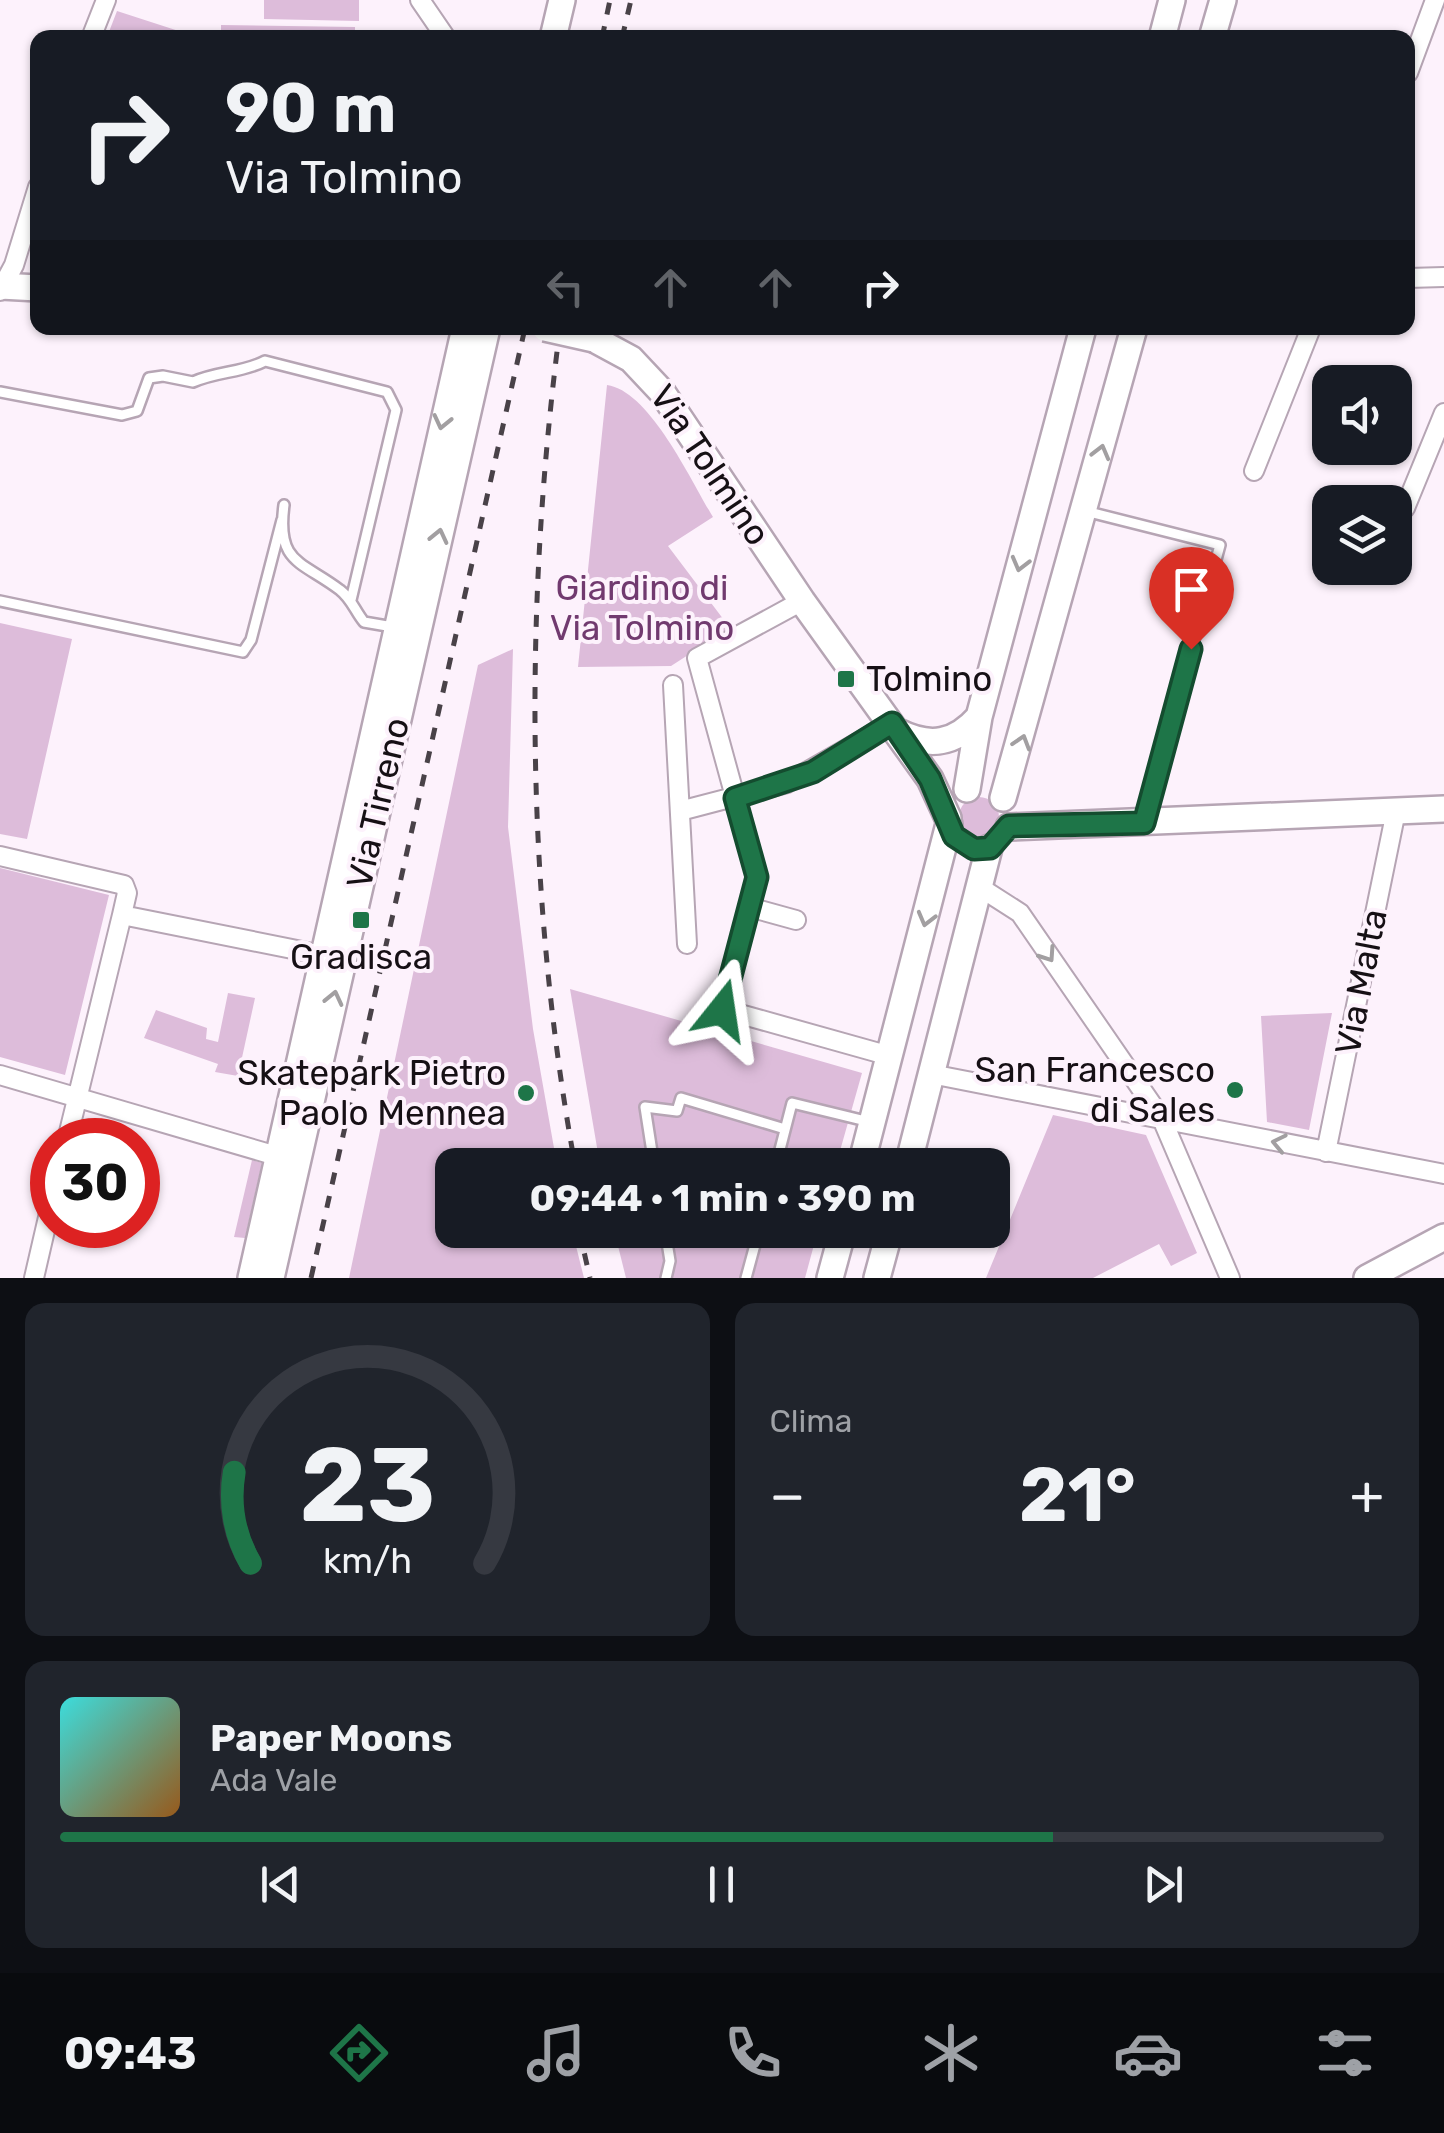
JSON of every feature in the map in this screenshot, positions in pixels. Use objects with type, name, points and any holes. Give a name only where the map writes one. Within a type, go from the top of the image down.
[{"type":"street","points":[[94,30],[106,0]]},
{"type":"street","points":[[420,0],[441,30]]},
{"type":"street","points":[[555,30],[562,0]]},
{"type":"street","points":[[1164,30],[1172,0]]},
{"type":"street","points":[[1214,30],[1223,0]]},
{"type":"street","points":[[1415,54],[1435,0]]},
{"type":"street","points":[[30,214],[14,265],[1,288],[30,288]]},
{"type":"street","points":[[1415,278],[1444,277]]},
{"type":"street","name":"Via Tirreno","points":[[333,957],[396,628],[463,335]]},
{"type":"street","name":"Via Tirreno","points":[[250,1278],[287,1159],[485,335]]},
{"type":"street","name":"Via Tolmino","points":[[577,335],[594,339],[631,360],[662,392],[802,601],[930,779],[948,821]]},
{"type":"street","points":[[865,1148],[948,821],[954,800],[966,790],[979,716],[1082,335]]},
{"type":"street","points":[[1003,798],[1132,335]]},
{"type":"street","points":[[1254,470],[1308,335]]},
{"type":"street","points":[[1412,489],[1444,413]]},
{"type":"street","points":[[802,601],[696,658],[757,877],[722,1010],[890,1056]]},
{"type":"street","points":[[673,685],[687,944]]},
{"type":"street","points":[[680,811],[735,798],[813,772],[895,727],[918,742],[942,742],[966,732],[979,716]]},
{"type":"street","points":[[912,1148],[990,848],[1009,826],[1010,812],[1003,798],[987,788],[966,790],[930,779]]},
{"type":"street","points":[[1009,826],[1444,809]]},
{"type":"street","name":"Via Malta","points":[[1326,1152],[1396,811]]},
{"type":"street","points":[[948,821],[966,846],[990,848]]},
{"type":"street","points":[[0,856],[124,885],[127,893],[73,1118]]},
{"type":"street","points":[[981,888],[1020,913],[1162,1119],[1230,1278]]},
{"type":"street","points":[[749,907],[796,920]]},
{"type":"street","points":[[122,915],[333,957]]},
{"type":"street","points":[[931,1074],[1444,1174]]},
{"type":"street","points":[[0,1075],[287,1159]]},
{"type":"street","name":"Via Tirreno","points":[[270,1278],[287,1159]]},
{"type":"street","points":[[1367,1278],[1444,1238]]},
{"type":"street","points":[[34,1278],[41,1248]]},
{"type":"street","points":[[830,1278],[838,1248]]},
{"type":"street","points":[[877,1278],[885,1248]]},
{"type":"lane","points":[[0,392],[122,416],[136,411],[149,378],[192,382],[208,373],[250,368],[264,361],[387,392],[396,410],[350,600]]},
{"type":"lane","points":[[0,602],[243,652],[251,640],[284,505]]},
{"type":"lane","points":[[1085,512],[1220,545],[1144,823]]},
{"type":"lane","points":[[282,520],[290,557],[350,600],[364,622],[396,628]]},
{"type":"lane","points":[[652,1148],[646,1107],[677,1110],[680,1098],[786,1128]]},
{"type":"lane","points":[[781,1148],[792,1103],[872,1123]]},
{"type":"lane","points":[[666,1278],[668,1248]]},
{"type":"lane","points":[[746,1278],[754,1248]]},
{"type":"green space","points":[[264,0],[359,0],[359,21],[264,19]]},
{"type":"green space","points":[[117,11],[176,30],[110,30]]},
{"type":"green space","points":[[221,25],[355,27],[355,30],[221,30]]},
{"type":"green space","name":"Giardino di Via Tolmino","points":[[607,385],[623,391],[654,420],[713,517],[668,546],[730,628],[671,666],[578,667]]},
{"type":"green space","points":[[0,623],[72,639],[27,839],[0,834]]},
{"type":"green space","points":[[513,649],[508,827],[533,1029],[554,1148],[435,1148],[435,1248],[576,1248],[584,1278],[349,1278],[478,665]]},
{"type":"green space","points":[[979,797],[993,803],[999,817],[993,831],[979,837],[965,831],[959,817],[965,803]]},
{"type":"green space","points":[[0,868],[109,895],[65,1075],[0,1057]]},
{"type":"green space","points":[[570,989],[862,1073],[841,1148],[597,1148]]},
{"type":"green space","points":[[228,993],[255,998],[238,1076],[215,1072],[218,1064],[144,1038],[156,1010],[207,1028],[206,1039],[218,1042]]},
{"type":"green space","points":[[1332,1013],[1309,1130],[1267,1122],[1261,1016]]},
{"type":"green space","points":[[1053,1115],[1146,1135],[1197,1253],[1171,1266],[1159,1244],[1093,1278],[986,1278],[998,1248],[1010,1248],[1010,1220]]},
{"type":"green space","points":[[252,1160],[262,1163],[245,1238],[234,1237]]},
{"type":"green space","points":[[618,1248],[813,1248],[805,1278],[626,1278]]},
{"type":"railway","points":[[604,30],[610,0]]},
{"type":"railway","points":[[624,30],[631,0]]},
{"type":"railway","points":[[311,1278],[523,335]]},
{"type":"railway","points":[[559,335],[540,537],[535,747],[546,957],[572,1148]]},
{"type":"railway","points":[[583,1248],[590,1278]]},
{"type":"place","name":"Tolmino","points":[[846,679]]},
{"type":"place","name":"Gradisca","points":[[361,920]]},
{"type":"place","name":"San Francesco di Sales","points":[[1235,1090]]},
{"type":"place","name":"Skatepark Pietro Paolo Mennea","points":[[526,1093]]},
{"type":"route","points":[[722,1010],[757,877],[735,798],[813,772],[892,723],[930,779],[950,830],[966,846],[990,848],[1002,840],[1009,826],[1144,823],[1191,649]]}]
